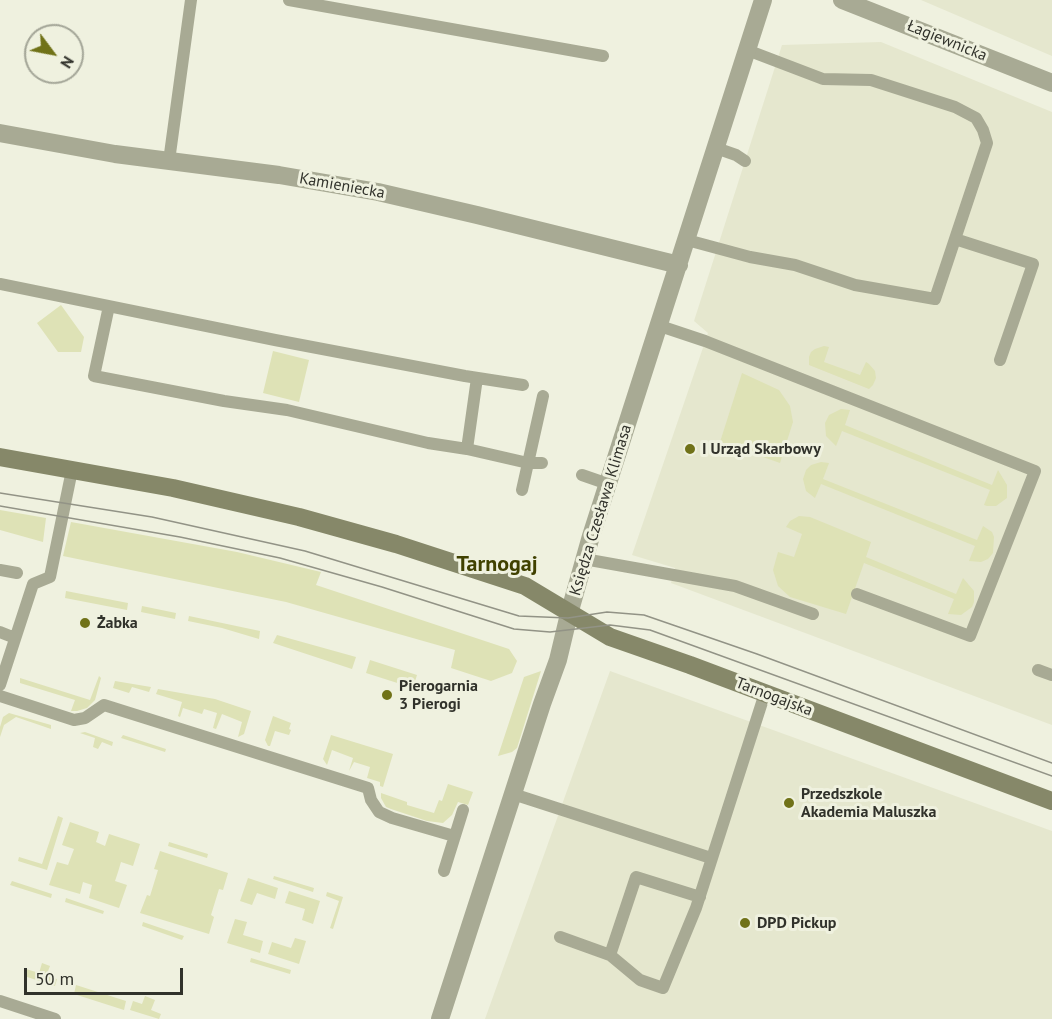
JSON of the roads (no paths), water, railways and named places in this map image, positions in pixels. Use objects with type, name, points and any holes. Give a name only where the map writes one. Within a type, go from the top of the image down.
[{"type":"street","name":"Księdza Czesława Klimasa","points":[[440,1019],[558,660],[584,559],[763,0]]},
{"type":"street","name":"Łagiewnicka","points":[[842,0],[1052,83]]},
{"type":"street","name":"Kamieniecka","points":[[0,133],[115,154],[279,175],[378,192],[679,265]]},
{"type":"street","name":"Tarnogajska","points":[[0,457],[173,488],[299,517],[396,544],[525,586],[610,637],[1052,801]]},
{"type":"lane","points":[[169,161],[191,0]]},
{"type":"lane","points":[[289,0],[603,56]]},
{"type":"lane","points":[[687,240],[750,257],[795,265],[855,285],[935,299],[987,143],[984,130],[976,118],[955,107],[871,80],[823,79],[747,50]]},
{"type":"lane","points":[[716,148],[746,161]]},
{"type":"lane","points":[[955,239],[1033,264],[1000,360]]},
{"type":"lane","points":[[0,284],[275,340],[523,385]]},
{"type":"lane","points":[[109,306],[94,376],[224,401],[287,410],[428,443],[528,463],[542,463]]},
{"type":"lane","points":[[660,326],[705,341],[1035,471],[970,636],[857,594]]},
{"type":"lane","points":[[467,449],[477,378]]},
{"type":"lane","points":[[522,490],[543,396]]},
{"type":"lane","points":[[0,685],[33,584],[50,577],[72,470]]},
{"type":"lane","points":[[582,475],[608,484]]},
{"type":"lane","points":[[584,559],[735,586],[813,614]]},
{"type":"lane","points":[[0,570],[17,573]]},
{"type":"lane","points":[[0,632],[15,638]]},
{"type":"lane","points":[[1038,669],[1052,675]]},
{"type":"lane","points":[[560,937],[610,955],[640,980],[663,988],[700,897],[765,693]]},
{"type":"lane","points":[[0,696],[74,720],[85,718],[105,705],[368,789],[371,800],[379,812],[454,836]]},
{"type":"lane","points":[[513,794],[711,858]]},
{"type":"lane","points":[[444,870],[463,810]]},
{"type":"lane","points":[[610,955],[636,877],[700,897]]},
{"type":"lane","points":[[0,1001],[55,1019]]},
{"type":"tram line","points":[[0,493],[152,517],[305,551],[519,616],[568,618],[607,612],[644,615],[757,654],[1052,763]]},
{"type":"tram line","points":[[0,506],[180,537],[280,558],[382,587],[514,629],[550,632],[610,625],[650,630],[1052,776]]},
{"type":"place","name":"I Urząd Skarbowy","points":[[690,449]]},
{"type":"place","name":"Żabka","points":[[85,623]]},
{"type":"place","name":"Pierogarnia 3 Pierogi","points":[[387,695]]},
{"type":"place","name":"Przedszkole Akademia Maluszka","points":[[789,803]]},
{"type":"place","name":"DPD Pickup","points":[[745,923]]},
{"type":"district","name":"Tarnogaj","points":[[497,565]]}]
